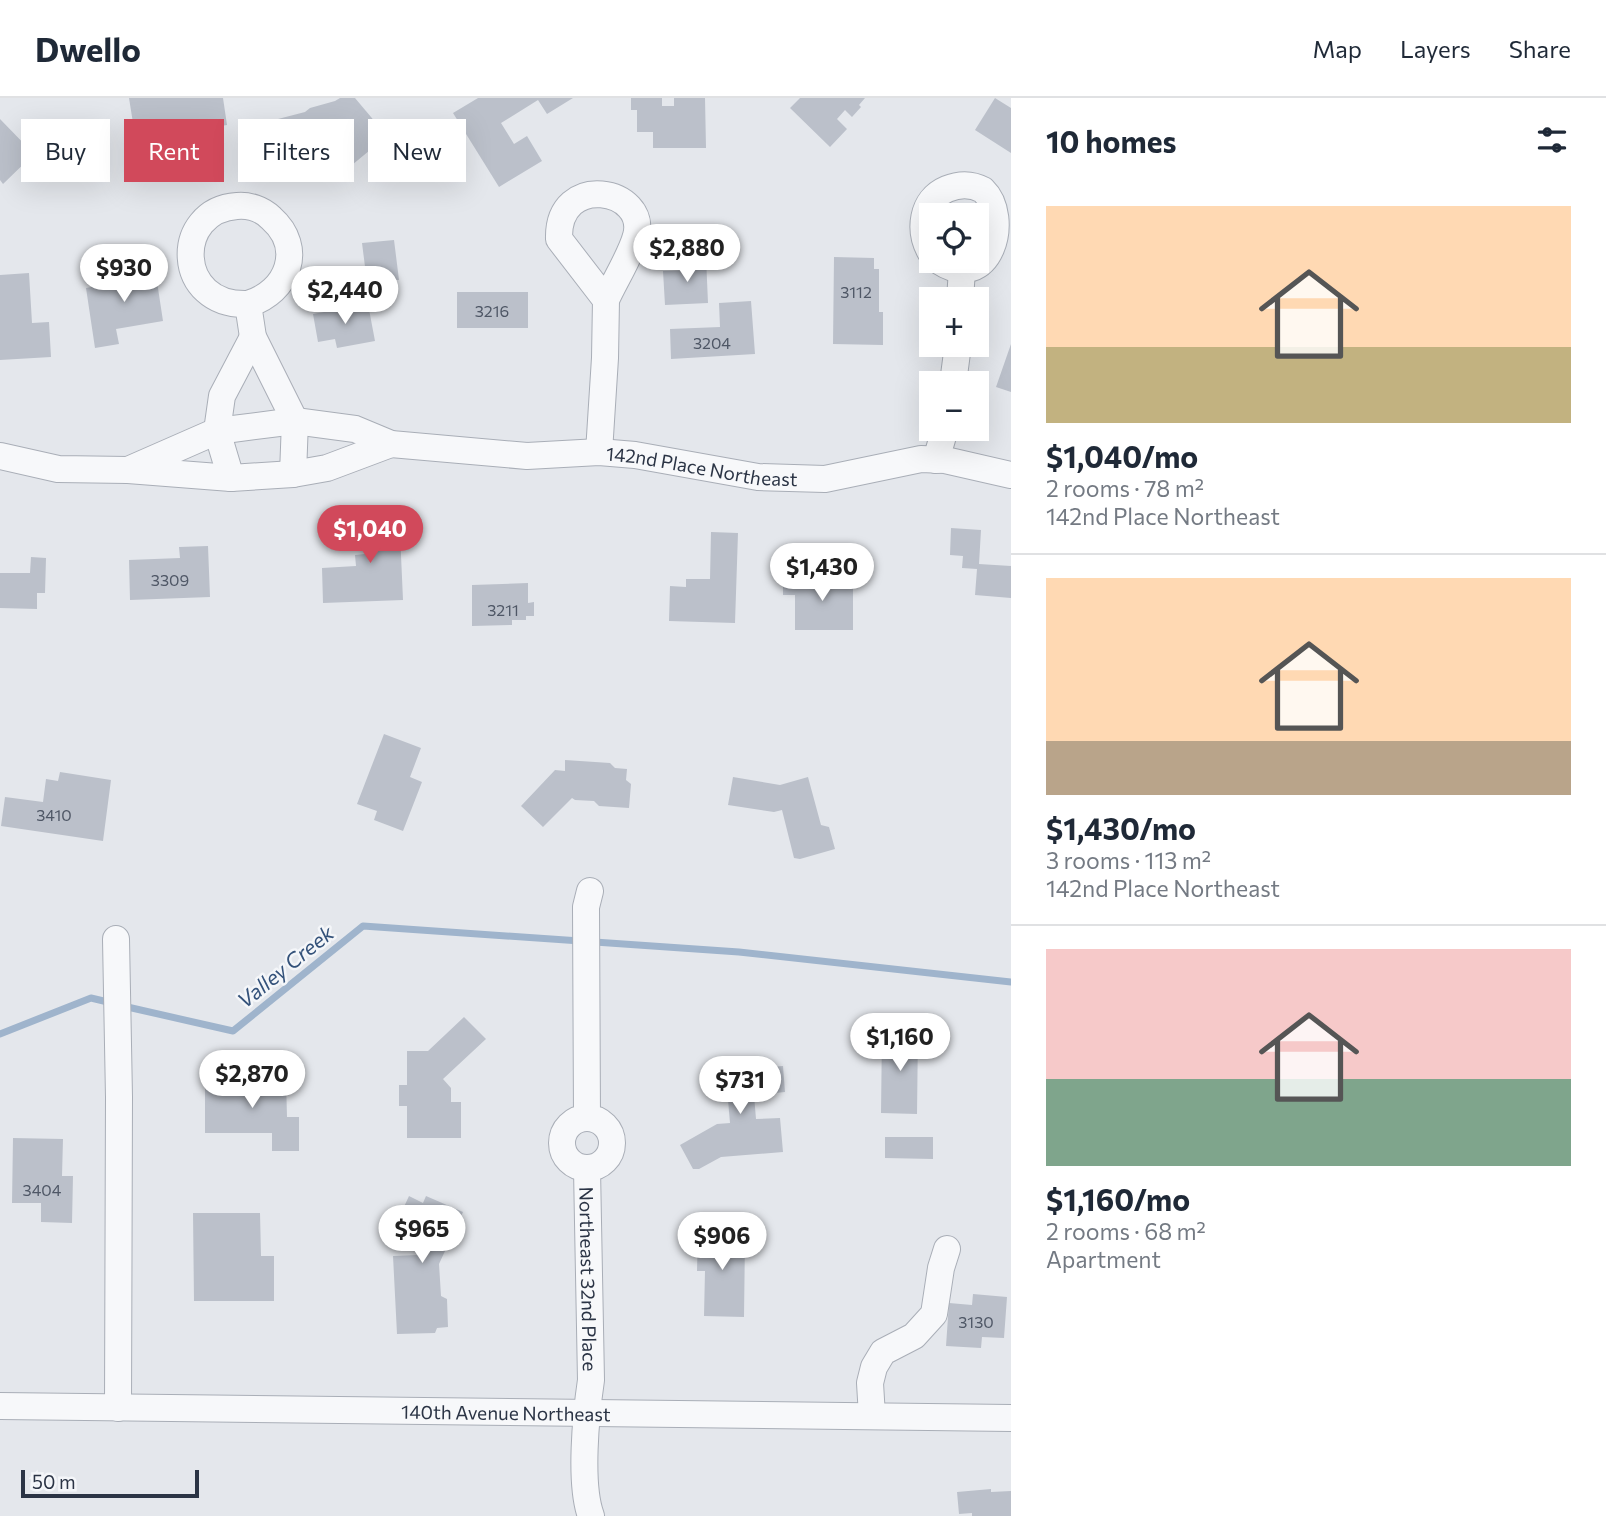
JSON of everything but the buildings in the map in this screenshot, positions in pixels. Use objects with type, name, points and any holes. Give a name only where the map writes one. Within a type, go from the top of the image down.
[{"type":"street","points":[[931,203],[943,190],[967,185],[989,193],[998,201],[1004,212],[1006,236],[1002,247],[989,260]]},
{"type":"street","points":[[599,452],[606,300]]},
{"type":"street","points":[[248,304],[253,337],[295,421],[293,474]]},
{"type":"street","points":[[231,478],[217,431],[222,396],[253,337]]},
{"type":"street","name":"142nd Place Northeast","points":[[128,470],[217,431],[295,421],[355,429],[391,444],[527,456],[599,452],[635,455],[758,477],[796,480],[825,479],[921,459],[1011,475]]},
{"type":"street","points":[[936,460],[942,441]]},
{"type":"street","name":"142nd Place Northeast","points":[[0,456],[58,469],[128,470],[231,478],[293,474],[327,468],[391,444]]},
{"type":"street","name":"Northeast 32nd Place","points":[[590,891],[586,907],[587,1117],[596,1118],[610,1130],[613,1147],[604,1162],[587,1169],[591,1380],[586,1414],[586,1492],[591,1516]]},
{"type":"street","points":[[116,939],[119,1097],[118,1408]]},
{"type":"street","points":[[872,1416],[870,1383],[874,1367],[883,1352],[914,1336],[934,1314],[941,1268],[947,1249]]},
{"type":"street","name":"140th Avenue Northeast","points":[[0,1406],[1011,1418]]},
{"type":"waterway","name":"Valley Creek","points":[[123,1006],[233,1031],[363,926],[739,952],[1011,982]]},
{"type":"waterway","name":"Valley Creek","points":[[0,1034],[91,998],[112,1003]]}]
